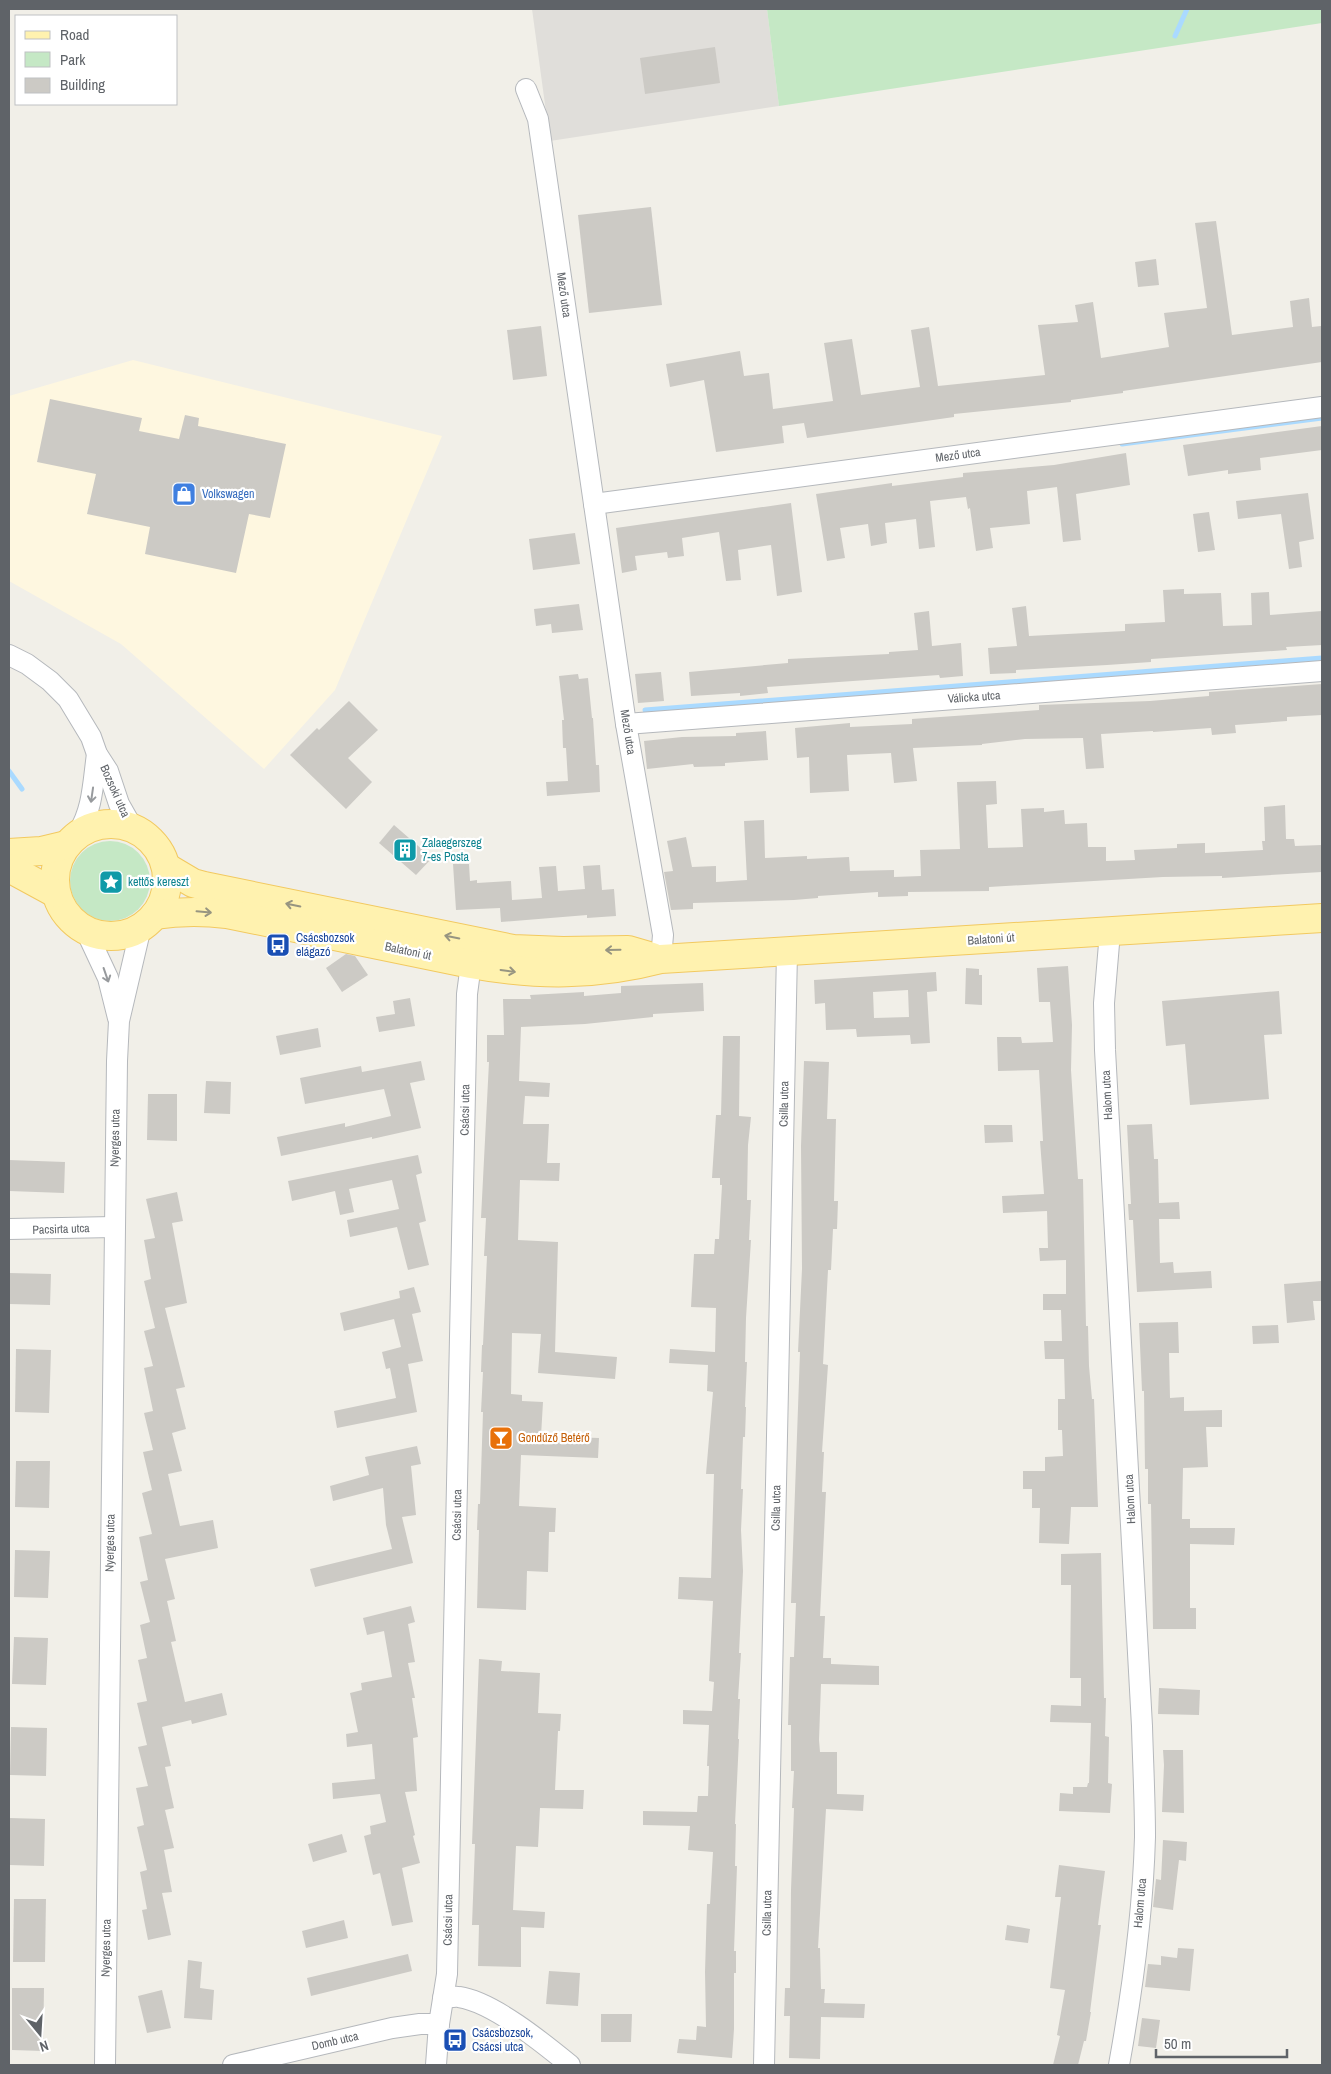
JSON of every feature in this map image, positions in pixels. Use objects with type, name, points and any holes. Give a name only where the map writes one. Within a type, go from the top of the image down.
[{"type":"main road","points":[[9,853],[41,851],[72,839],[94,826],[110,823],[141,832],[152,841],[161,853],[166,867],[166,892],[162,904],[148,921],[123,935],[104,936],[86,931],[72,922],[61,908],[55,892],[54,876],[58,859],[72,839]]},
{"type":"main road","name":"Balatoni út","points":[[166,867],[204,886],[464,940],[513,949],[563,951],[628,950],[661,959]]},
{"type":"main road","points":[[9,868],[55,892]]},
{"type":"main road","name":"Balatoni út","points":[[148,921],[188,911],[227,914],[511,972],[553,974],[630,968],[661,959],[1322,918]]},
{"type":"street","name":"Mező utca","points":[[526,89],[538,119],[626,724],[663,935],[661,959]]},
{"type":"street","name":"Mező utca","points":[[594,504],[1322,407]]},
{"type":"street","name":"Bozsoki utca","points":[[9,654],[27,664],[50,681],[68,700],[91,737],[97,754],[108,771],[119,804],[132,828]]},
{"type":"street","name":"Válicka utca","points":[[626,724],[1322,671]]},
{"type":"street","name":"Bozsoki utca","points":[[72,839],[86,820],[97,754]]},
{"type":"street","name":"Nyerges utca","points":[[105,2065],[114,1227],[119,1022],[148,921]]},
{"type":"street","name":"Nyerges utca","points":[[86,931],[108,978],[119,1022]]},
{"type":"street","name":"Halom utca","points":[[1110,932],[1104,1003],[1104,1050],[1142,1726],[1145,1838],[1139,1918],[1128,2018],[1118,2065]]},
{"type":"street","name":"Csilla utca","points":[[764,2065],[787,952]]},
{"type":"street","name":"Csácsi utca","points":[[436,2065],[439,2024],[447,1974],[467,1004],[471,964]]},
{"type":"street","name":"Pacsirta utca","points":[[9,1229],[114,1227]]},
{"type":"street","points":[[443,1998],[459,1997],[490,2008],[547,2046],[570,2065]]},
{"type":"street","name":"Domb utca","points":[[233,2065],[392,2028],[420,2024],[439,2024]]},
{"type":"shaded area","points":[[532,9],[767,9],[779,106],[550,141]]},
{"type":"shaded area","points":[[133,360],[442,436],[335,690],[264,769],[121,644],[9,581],[9,396]]},
{"type":"green space","points":[[767,9],[1322,9],[1322,23],[779,106]]},
{"type":"green space","points":[[110,841],[125,844],[138,853],[147,866],[150,881],[147,896],[138,909],[125,918],[110,921],[95,918],[82,909],[73,896],[70,881],[73,866],[82,853],[95,844]]},
{"type":"building","points":[[715,47],[720,83],[645,94],[640,58]]},
{"type":"building","points":[[651,207],[662,305],[589,313],[578,215]]},
{"type":"building","points":[[1216,221],[1232,335],[1293,327],[1290,301],[1309,298],[1312,327],[1321,326],[1322,362],[1123,391],[1123,393],[1071,400],[1071,402],[954,414],[954,417],[807,438],[804,423],[782,426],[784,443],[716,452],[704,380],[670,387],[666,364],[740,351],[744,376],[769,373],[773,409],[833,401],[824,343],[852,339],[861,395],[920,387],[911,330],[929,327],[938,386],[1045,375],[1038,325],[1078,322],[1075,305],[1093,302],[1101,358],[1169,347],[1164,313],[1207,308],[1195,223]]},
{"type":"building","points":[[1156,259],[1159,285],[1138,287],[1135,262]]},
{"type":"building","points":[[541,326],[547,376],[513,380],[507,330]]},
{"type":"building","name":"Volkswagen","points":[[50,399],[142,418],[139,431],[179,439],[185,415],[199,418],[198,426],[286,444],[270,518],[249,514],[236,573],[145,554],[150,527],[87,514],[96,474],[37,462]]},
{"type":"building","points":[[1322,426],[1322,450],[1260,458],[1261,470],[1228,474],[1228,470],[1188,476],[1183,445]]},
{"type":"building","points":[[1126,453],[1130,485],[1076,494],[1081,540],[1063,542],[1057,487],[1027,491],[1030,524],[990,528],[993,548],[976,551],[970,508],[968,509],[966,497],[930,501],[935,547],[919,549],[916,519],[885,523],[887,543],[871,546],[868,524],[840,528],[845,558],[827,561],[816,494],[892,483],[892,486],[963,477],[963,473],[1054,465]]},
{"type":"building","points":[[1308,493],[1314,539],[1299,542],[1302,567],[1289,569],[1281,514],[1238,519],[1236,501]]},
{"type":"building","points":[[791,503],[802,592],[777,596],[771,545],[738,550],[741,580],[726,581],[719,532],[682,538],[684,556],[668,558],[667,552],[635,556],[637,570],[622,573],[616,528]]},
{"type":"building","points":[[1209,512],[1215,550],[1198,552],[1193,514]]},
{"type":"building","points":[[575,533],[580,564],[533,570],[529,539]]},
{"type":"building","points":[[1184,589],[1184,594],[1221,593],[1223,626],[1252,625],[1251,593],[1269,592],[1270,615],[1322,611],[1322,645],[1286,647],[1287,650],[1151,659],[1151,662],[1016,670],[1016,673],[990,674],[988,648],[1017,646],[1012,608],[1026,606],[1029,636],[1125,631],[1125,624],[1165,622],[1163,590]]},
{"type":"building","points":[[579,604],[583,630],[552,633],[551,624],[536,626],[534,609]]},
{"type":"building","points":[[929,611],[932,646],[961,643],[963,676],[940,678],[939,675],[767,687],[768,693],[740,696],[740,693],[691,696],[689,672],[788,663],[788,659],[889,654],[889,652],[918,650],[914,613]]},
{"type":"building","points":[[661,672],[664,701],[638,703],[635,674]]},
{"type":"building","points":[[578,674],[579,679],[588,678],[596,765],[599,765],[600,792],[547,796],[546,782],[568,781],[566,748],[563,748],[562,720],[564,720],[559,676]]},
{"type":"building","points":[[1322,684],[1322,715],[1287,717],[1287,721],[1235,725],[1236,733],[1212,735],[1211,728],[1101,734],[1104,768],[1086,769],[1083,738],[1025,739],[982,745],[913,748],[917,781],[894,783],[891,753],[847,755],[849,791],[810,793],[809,757],[797,758],[795,728],[850,723],[850,727],[912,724],[912,719],[1039,710],[1039,705],[1150,701],[1209,696],[1209,692]]},
{"type":"building","points":[[349,701],[378,730],[348,758],[372,782],[346,809],[290,755],[317,728],[319,730]]},
{"type":"building","points":[[766,731],[768,760],[725,763],[725,766],[694,767],[693,764],[647,769],[644,741],[682,737],[736,736],[736,733]]},
{"type":"building","points":[[996,781],[997,804],[986,805],[988,848],[1023,847],[1021,809],[1044,808],[1044,812],[1064,810],[1065,824],[1087,823],[1088,847],[1106,847],[1106,861],[1135,860],[1134,850],[1177,848],[1177,844],[1205,843],[1205,853],[1263,850],[1262,841],[1265,841],[1264,807],[1285,805],[1286,839],[1294,839],[1295,846],[1322,845],[1322,872],[1222,878],[1222,876],[1163,877],[989,887],[989,891],[908,892],[908,896],[878,897],[878,892],[818,896],[818,898],[794,900],[693,903],[693,909],[671,910],[664,872],[673,871],[667,841],[686,837],[692,867],[716,866],[716,882],[747,880],[744,821],[764,820],[765,858],[849,857],[850,871],[894,870],[894,877],[921,876],[920,850],[960,849],[957,782]]},
{"type":"building","name":"Zalaegerszeg 7-es Posta","points":[[394,825],[432,858],[416,875],[379,843]]},
{"type":"building","points":[[453,864],[469,864],[470,881],[477,880],[477,883],[511,881],[512,900],[542,898],[539,867],[556,866],[558,891],[585,889],[583,866],[600,865],[602,890],[614,889],[616,916],[587,918],[587,915],[501,922],[500,908],[456,910]]},
{"type":"building","points":[[346,954],[355,956],[368,975],[342,992],[326,968]]},
{"type":"building","points":[[1068,966],[1072,1025],[1071,1070],[1078,1179],[1083,1179],[1086,1326],[1088,1326],[1092,1399],[1094,1399],[1098,1507],[1071,1507],[1069,1544],[1039,1543],[1040,1508],[1032,1508],[1032,1489],[1023,1489],[1023,1471],[1045,1471],[1045,1457],[1063,1456],[1062,1430],[1058,1430],[1058,1399],[1065,1399],[1064,1359],[1045,1359],[1044,1341],[1062,1341],[1061,1310],[1043,1310],[1043,1294],[1066,1294],[1066,1260],[1040,1261],[1039,1248],[1048,1248],[1047,1211],[1003,1213],[1002,1196],[1044,1194],[1040,1141],[1043,1141],[1039,1070],[998,1071],[997,1037],[1021,1037],[1022,1043],[1053,1042],[1050,1002],[1039,1002],[1037,968]]},
{"type":"building","points":[[966,968],[979,969],[979,975],[982,975],[982,1005],[965,1004]]},
{"type":"building","points":[[936,972],[937,991],[927,992],[930,1043],[911,1044],[910,1035],[857,1037],[856,1029],[826,1030],[825,1003],[815,1004],[814,980]],"holes":[[[908,990],[909,1017],[874,1018],[873,992]]]},
{"type":"building","points":[[703,983],[704,1011],[653,1014],[653,1017],[585,1024],[521,1027],[519,1081],[550,1083],[549,1097],[525,1096],[523,1124],[549,1124],[547,1163],[560,1163],[559,1181],[520,1180],[518,1240],[558,1242],[555,1352],[617,1357],[615,1379],[538,1373],[541,1334],[512,1333],[511,1394],[522,1395],[522,1401],[543,1402],[541,1436],[599,1438],[598,1458],[521,1455],[519,1506],[556,1508],[555,1532],[549,1532],[548,1572],[527,1571],[526,1610],[477,1608],[479,1530],[477,1530],[478,1504],[480,1504],[483,1412],[481,1412],[483,1372],[481,1372],[487,1256],[484,1256],[486,1218],[481,1218],[489,1062],[487,1062],[487,1035],[504,1035],[503,999],[531,999],[530,995],[584,992],[584,996],[621,993],[621,986]]},
{"type":"building","points":[[1279,991],[1282,1034],[1264,1035],[1269,1099],[1190,1105],[1185,1044],[1166,1046],[1162,1001]]},
{"type":"building","points":[[410,998],[415,1026],[379,1032],[376,1017],[395,1014],[393,1001]]},
{"type":"building","points":[[318,1028],[321,1047],[280,1055],[276,1036]]},
{"type":"building","points":[[723,1036],[740,1036],[739,1116],[751,1117],[748,1145],[747,1200],[751,1200],[749,1240],[751,1240],[746,1318],[745,1437],[743,1437],[741,1489],[743,1489],[741,1530],[743,1571],[735,1824],[735,1866],[737,1866],[734,1951],[736,1951],[736,1973],[734,1973],[732,2058],[677,2053],[679,2039],[696,2040],[697,2026],[706,2027],[707,1904],[710,1904],[713,1852],[688,1850],[690,1826],[643,1825],[643,1811],[697,1812],[698,1796],[708,1796],[709,1725],[683,1724],[683,1710],[712,1711],[714,1682],[709,1681],[713,1601],[678,1599],[679,1577],[711,1578],[714,1474],[706,1474],[713,1392],[707,1391],[708,1365],[669,1363],[670,1349],[715,1352],[716,1308],[691,1307],[694,1254],[714,1254],[715,1239],[719,1239],[722,1185],[720,1185],[720,1178],[712,1178],[716,1115],[721,1115]]},
{"type":"building","points":[[421,1061],[425,1080],[410,1083],[421,1128],[281,1156],[277,1137],[345,1123],[345,1127],[391,1116],[384,1089],[305,1104],[300,1078],[361,1066],[362,1072]]},
{"type":"building","points":[[804,1061],[829,1062],[827,1119],[836,1119],[834,1201],[838,1201],[837,1229],[833,1229],[831,1270],[828,1270],[823,1364],[828,1365],[822,1452],[824,1452],[822,1492],[826,1492],[820,1616],[825,1616],[823,1658],[831,1658],[831,1664],[879,1666],[879,1685],[821,1684],[820,1752],[837,1752],[837,1794],[864,1795],[863,1811],[826,1809],[818,1948],[820,1948],[821,1989],[825,1989],[824,2003],[865,2004],[864,2018],[821,2017],[820,2059],[789,2058],[790,2016],[784,2016],[785,1988],[790,1988],[794,1808],[792,1808],[794,1771],[791,1771],[791,1725],[788,1725],[790,1657],[794,1657],[796,1603],[791,1603],[802,1269],[801,1146]]},
{"type":"building","points":[[206,1081],[231,1082],[230,1114],[204,1113]]},
{"type":"building","points":[[148,1094],[177,1094],[177,1141],[147,1140]]},
{"type":"building","points":[[1152,1124],[1154,1159],[1158,1159],[1159,1203],[1179,1202],[1180,1219],[1159,1219],[1160,1263],[1173,1262],[1174,1273],[1211,1271],[1212,1288],[1137,1292],[1133,1220],[1129,1220],[1128,1204],[1131,1204],[1127,1125]]},
{"type":"building","points":[[984,1125],[1012,1125],[1013,1142],[985,1143]]},
{"type":"building","points":[[418,1155],[422,1173],[416,1175],[426,1221],[419,1223],[429,1265],[408,1270],[397,1227],[350,1237],[347,1220],[399,1209],[392,1180],[349,1189],[354,1212],[340,1215],[335,1191],[292,1201],[288,1181]]},
{"type":"building","points":[[9,1160],[65,1162],[64,1193],[9,1191]]},
{"type":"building","points":[[177,1192],[183,1221],[172,1223],[187,1303],[165,1308],[185,1387],[176,1389],[186,1429],[172,1433],[182,1471],[168,1474],[180,1526],[213,1520],[218,1548],[165,1559],[175,1599],[167,1601],[176,1641],[171,1642],[185,1702],[222,1693],[227,1715],[192,1724],[191,1720],[162,1727],[171,1766],[165,1767],[174,1808],[165,1810],[174,1848],[164,1850],[172,1892],[162,1893],[171,1935],[148,1940],[142,1910],[147,1909],[140,1872],[147,1870],[137,1827],[144,1825],[136,1788],[148,1786],[138,1747],[147,1745],[137,1703],[147,1701],[138,1660],[147,1658],[140,1625],[150,1622],[140,1582],[148,1580],[139,1537],[152,1534],[142,1493],[152,1490],[143,1452],[153,1450],[144,1413],[153,1411],[144,1368],[153,1366],[144,1331],[155,1328],[144,1281],[151,1279],[144,1240],[155,1238],[146,1199]]},
{"type":"building","points":[[9,1273],[51,1274],[50,1305],[9,1304]]},
{"type":"building","points":[[1321,1281],[1322,1301],[1313,1301],[1315,1320],[1287,1323],[1284,1284]]},
{"type":"building","points":[[414,1287],[421,1312],[412,1314],[423,1361],[408,1364],[417,1412],[337,1428],[334,1411],[396,1398],[390,1368],[386,1369],[382,1352],[401,1347],[394,1319],[344,1331],[340,1313],[400,1298],[399,1291]]},
{"type":"building","points":[[1178,1322],[1179,1353],[1169,1353],[1170,1398],[1184,1397],[1184,1411],[1222,1410],[1222,1427],[1206,1427],[1208,1467],[1183,1468],[1182,1519],[1190,1519],[1190,1528],[1235,1528],[1234,1545],[1190,1544],[1190,1608],[1196,1608],[1196,1629],[1153,1629],[1151,1504],[1148,1504],[1148,1469],[1145,1469],[1144,1391],[1142,1391],[1139,1323]]},
{"type":"building","points":[[1278,1325],[1279,1343],[1253,1344],[1252,1326]]},
{"type":"building","points":[[16,1349],[51,1350],[49,1413],[15,1412]]},
{"type":"building","points":[[417,1446],[421,1464],[411,1466],[416,1515],[402,1517],[413,1563],[315,1587],[310,1569],[392,1549],[386,1525],[383,1488],[333,1501],[330,1486],[369,1475],[365,1457]]},
{"type":"building","points":[[16,1461],[50,1461],[49,1508],[15,1507]]},
{"type":"building","points":[[15,1550],[50,1551],[48,1598],[14,1597]]},
{"type":"building","points":[[1101,1553],[1104,1698],[1106,1698],[1105,1736],[1109,1737],[1108,1783],[1112,1784],[1110,1813],[1059,1811],[1060,1793],[1073,1794],[1073,1787],[1087,1787],[1089,1783],[1091,1723],[1050,1722],[1051,1705],[1081,1706],[1081,1678],[1070,1678],[1071,1585],[1061,1585],[1061,1554]]},
{"type":"building","points":[[411,1606],[415,1622],[408,1624],[415,1662],[408,1663],[415,1698],[412,1698],[418,1737],[413,1738],[417,1791],[405,1792],[420,1863],[402,1868],[413,1922],[392,1926],[380,1873],[373,1875],[364,1836],[371,1834],[370,1826],[386,1822],[380,1794],[333,1799],[332,1783],[375,1779],[372,1744],[347,1747],[346,1734],[358,1732],[350,1693],[362,1690],[361,1683],[392,1677],[384,1631],[367,1635],[363,1618]]},
{"type":"building","points":[[14,1637],[48,1638],[46,1685],[12,1684]]},
{"type":"building","points":[[479,1659],[502,1661],[501,1671],[540,1673],[538,1713],[561,1714],[560,1731],[558,1731],[555,1790],[584,1790],[583,1809],[540,1808],[538,1847],[516,1846],[513,1910],[545,1912],[544,1928],[521,1927],[521,1967],[478,1966],[479,1925],[472,1925],[475,1844],[472,1844]]},
{"type":"building","points":[[1159,1688],[1200,1690],[1199,1715],[1158,1714]]},
{"type":"building","points":[[11,1727],[47,1728],[46,1776],[10,1775]]},
{"type":"building","points":[[1163,1750],[1183,1750],[1184,1813],[1162,1812]]},
{"type":"building","points":[[9,1818],[45,1819],[44,1866],[9,1865]]},
{"type":"building","points":[[342,1834],[347,1852],[313,1862],[308,1844]]},
{"type":"building","points":[[1163,1840],[1187,1842],[1186,1861],[1179,1860],[1173,1910],[1153,1907],[1156,1879],[1161,1880]]},
{"type":"building","points":[[1059,1865],[1105,1871],[1098,1925],[1101,1925],[1091,2012],[1086,2041],[1084,2041],[1078,2065],[1053,2065],[1060,2036],[1057,2035],[1065,1990],[1050,1988],[1061,1897],[1055,1897]]},
{"type":"building","points":[[14,1899],[46,1899],[45,1962],[13,1962]]},
{"type":"building","points":[[344,1920],[348,1938],[306,1948],[302,1931]]},
{"type":"building","points":[[1007,1925],[1030,1929],[1028,1943],[1005,1940]]},
{"type":"building","points":[[1178,1948],[1194,1949],[1190,1991],[1145,1987],[1148,1964],[1161,1965],[1161,1956],[1177,1958]]},
{"type":"building","points":[[408,1954],[412,1971],[311,1996],[307,1978]]},
{"type":"building","points":[[188,1960],[202,1962],[200,1988],[214,1990],[212,2020],[184,2018]]},
{"type":"building","points":[[549,1971],[580,1973],[578,2006],[546,2004]]},
{"type":"building","points":[[12,1988],[44,1988],[43,2051],[12,2050]]},
{"type":"building","points":[[162,1990],[171,2028],[147,2033],[138,1996]]},
{"type":"building","points":[[601,2014],[632,2014],[631,2042],[601,2042]]},
{"type":"building","points":[[1142,2018],[1160,2020],[1156,2048],[1138,2046]]},
{"type":"waterway","points":[[1175,36],[1187,9]]},
{"type":"waterway","points":[[1122,444],[1322,418]]},
{"type":"waterway","points":[[645,710],[1322,658]]},
{"type":"waterway","points":[[9,771],[22,789]]},
{"type":"place","name":"Volkswagen","points":[[184,494]]},
{"type":"place","name":"Zalaegerszeg 7-es Posta","points":[[405,850]]},
{"type":"place","name":"kettős kereszt","points":[[111,882]]},
{"type":"place","name":"Csácsbozsok elágazó","points":[[278,945]]},
{"type":"place","name":"Gondűző Betérő","points":[[501,1438]]},
{"type":"place","name":"Csácsbozsok, Csácsi utca","points":[[455,2040]]}]
